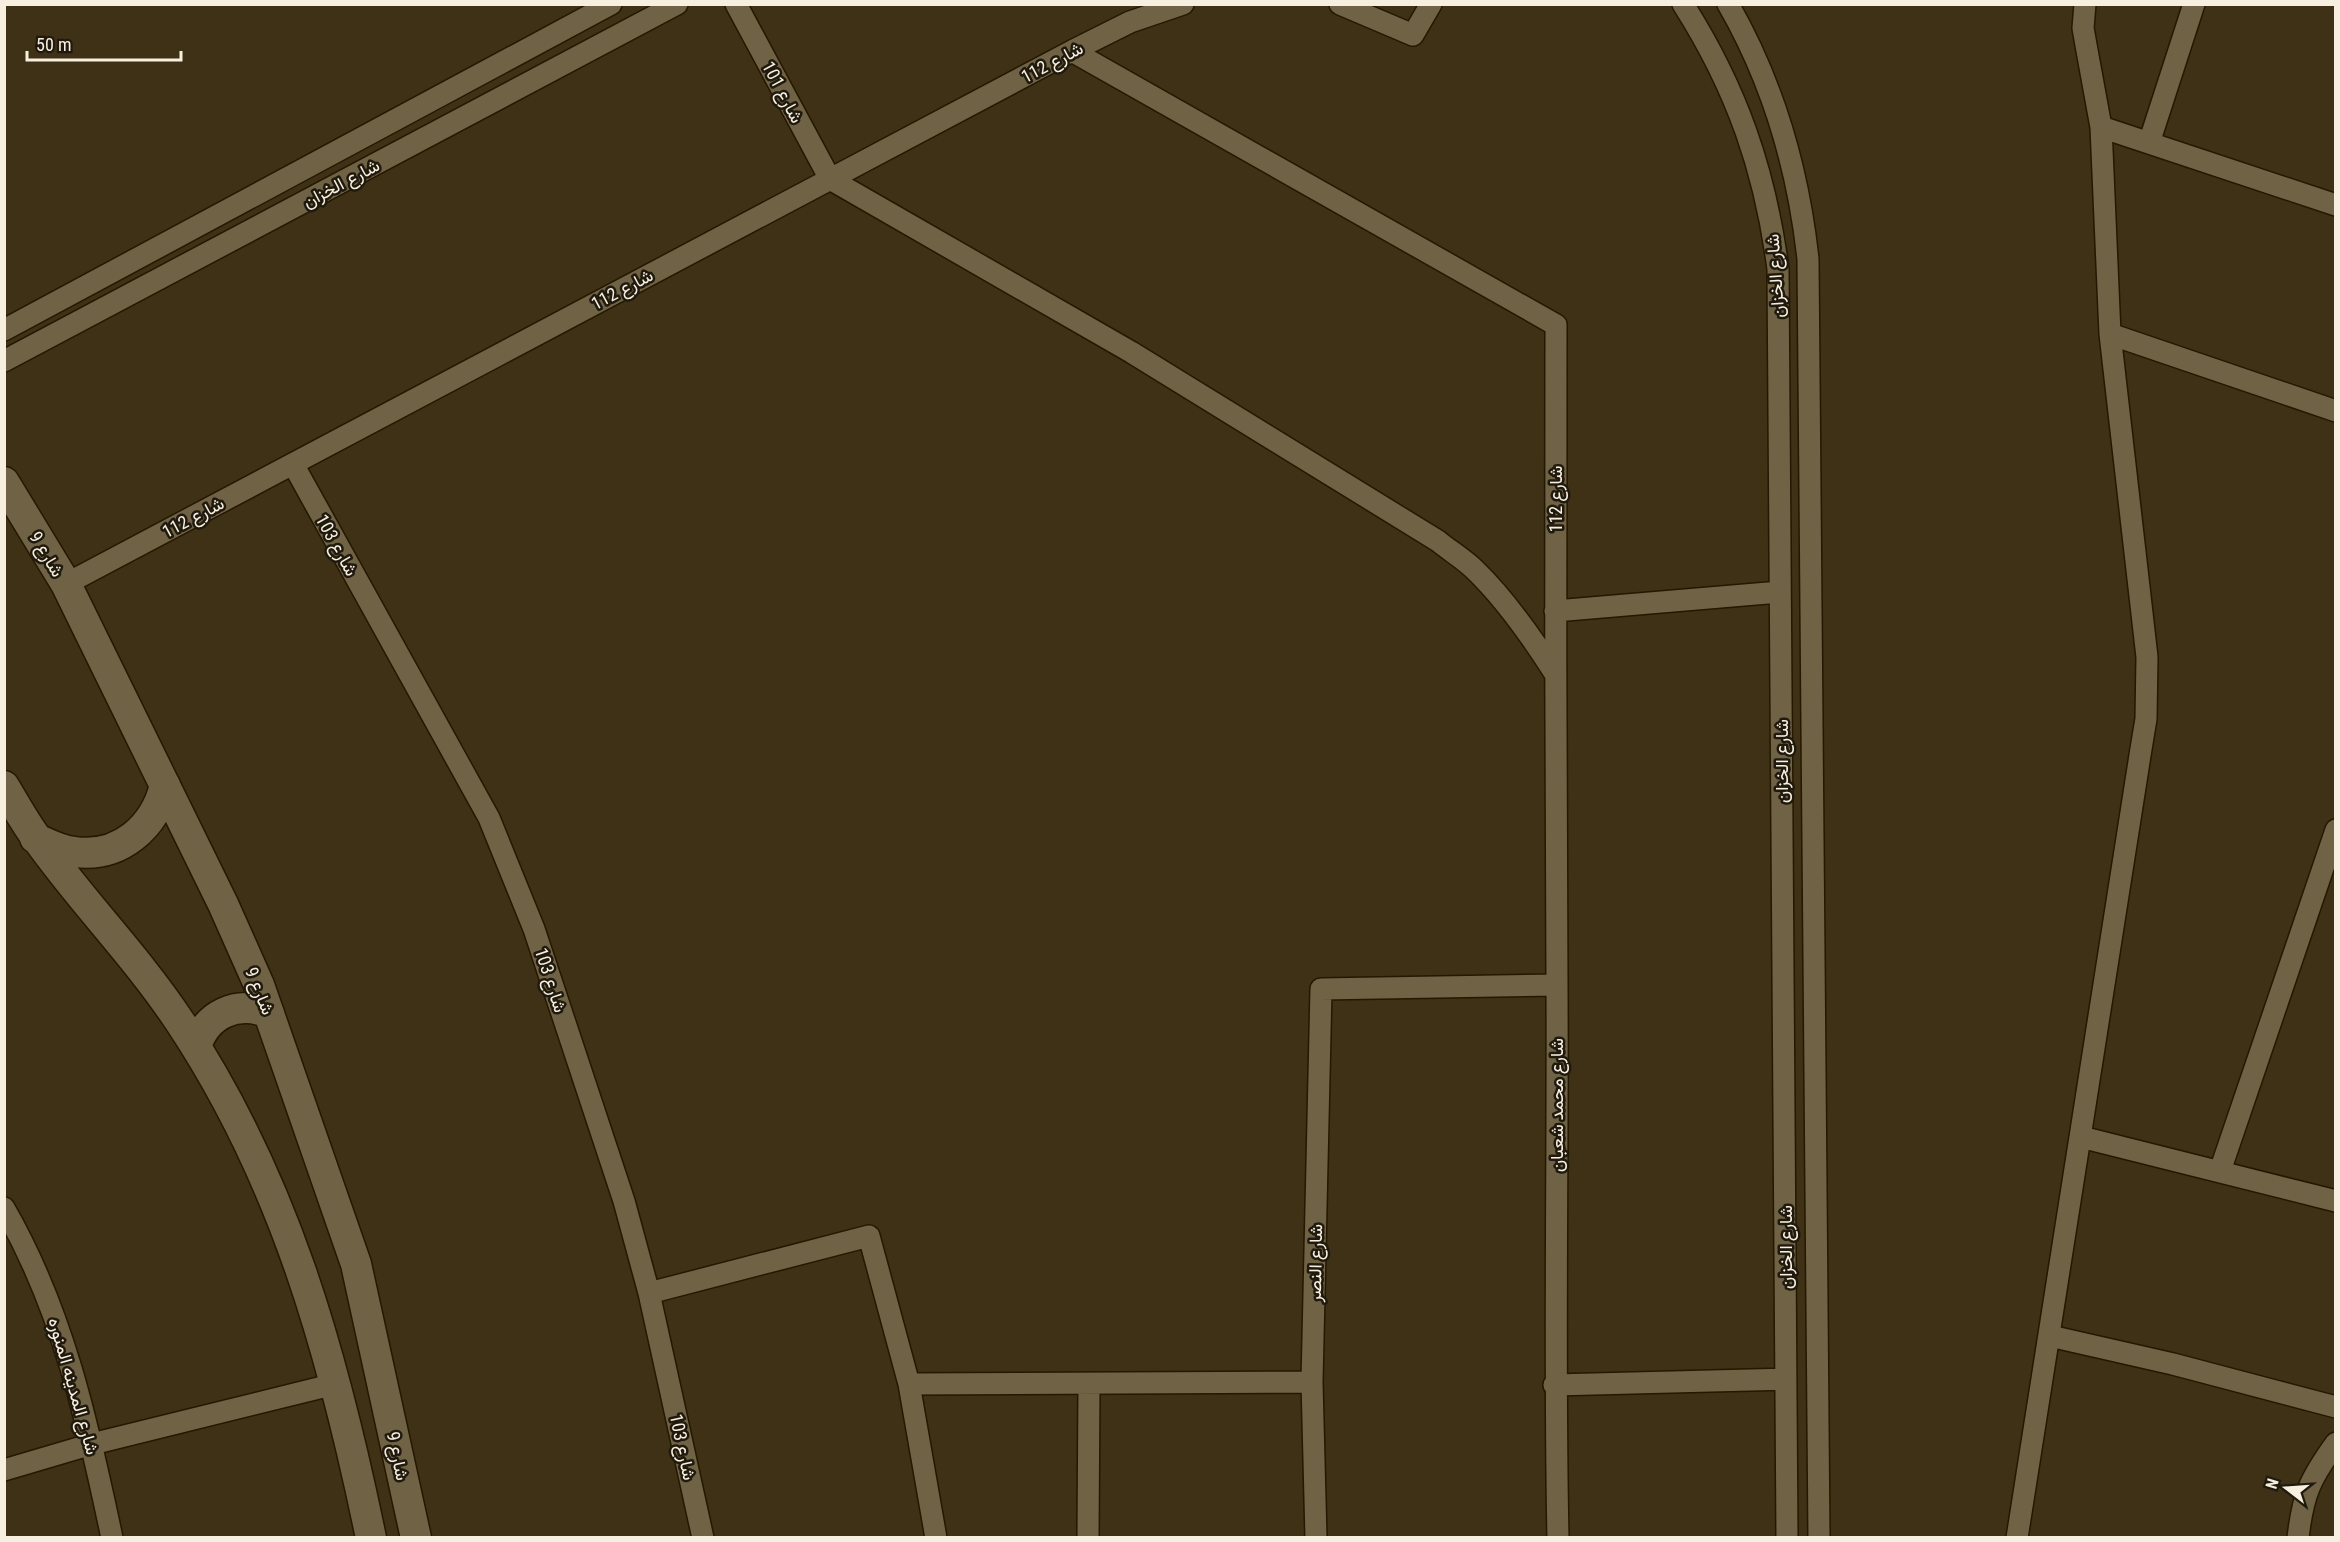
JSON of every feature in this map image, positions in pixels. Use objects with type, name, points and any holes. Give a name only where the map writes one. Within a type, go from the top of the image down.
[{"type":"main road","name":"شارع 9","points":[[4,482],[66,584],[223,904],[269,1013],[356,1264],[416,1538]]},
{"type":"main road","points":[[4,825],[61,849],[75,852],[89,853],[115,847],[133,837],[148,823],[156,811],[165,785]]},
{"type":"main road","points":[[4,786],[37,839],[148,976],[196,1047],[238,1119],[285,1222],[304,1275],[335,1384],[370,1538]]},
{"type":"main road","points":[[196,1047],[204,1028],[220,1014],[239,1007],[249,1007],[269,1013]]},
{"type":"street","name":"شارع الخزان","points":[[4,330],[611,4]]},
{"type":"street","name":"شارع الخزان","points":[[4,361],[677,4]]},
{"type":"street","name":"شارع 101","points":[[736,4],[830,179]]},
{"type":"street","name":"شارع 112","points":[[66,584],[1072,51],[1130,22],[1183,4]]},
{"type":"street","points":[[1340,4],[1413,34],[1431,4]]},
{"type":"street","name":"شارع الخزان","points":[[1683,4],[1721,68],[1738,106],[1758,166],[1772,227],[1778,269],[1787,1538]]},
{"type":"street","name":"شارع الخزان","points":[[1728,4],[1759,63],[1787,140],[1802,208],[1808,259],[1819,1538]]},
{"type":"street","points":[[2017,1538],[2143,739],[2147,688],[2144,627],[2110,334],[2101,127],[2084,37],[2085,4]]},
{"type":"street","points":[[2149,142],[2194,4]]},
{"type":"street","points":[[582,20],[596,47]]},
{"type":"street","name":"شارع 112","points":[[1072,51],[1556,325],[1554,673]]},
{"type":"street","points":[[2101,127],[2336,205]]},
{"type":"street","points":[[830,179],[1131,352],[1438,541],[1473,568],[1506,604],[1532,638],[1554,673]]},
{"type":"street","points":[[2110,334],[2336,411]]},
{"type":"street","name":"شارع 103","points":[[293,464],[489,818],[534,929],[624,1201],[649,1293],[703,1538]]},
{"type":"street","points":[[1555,611],[1780,592]]},
{"type":"street","name":"شارع محمد شعبان","points":[[1554,673],[1557,985],[1554,1385],[1558,1538]]},
{"type":"street","points":[[2220,1171],[2336,830]]},
{"type":"street","points":[[1782,903],[1813,900]]},
{"type":"street","name":"شارع النصر","points":[[1316,1538],[1312,1382],[1321,989],[1557,985]]},
{"type":"street","points":[[2080,1137],[2336,1201]]},
{"type":"street","name":"شارع المدينه المنوره","points":[[4,1208],[26,1245],[66,1348],[92,1444],[112,1538]]},
{"type":"street","points":[[649,1293],[869,1236],[909,1384],[936,1538]]},
{"type":"street","points":[[2050,1336],[2172,1364],[2336,1407]]},
{"type":"street","points":[[1554,1385],[1786,1379]]},
{"type":"street","points":[[909,1384],[1089,1385],[1312,1382]]},
{"type":"street","points":[[4,1470],[92,1444],[335,1384]]},
{"type":"street","points":[[1088,1538],[1089,1385]]},
{"type":"street","points":[[2298,1538],[2302,1505],[2308,1487],[2335,1446]]}]
